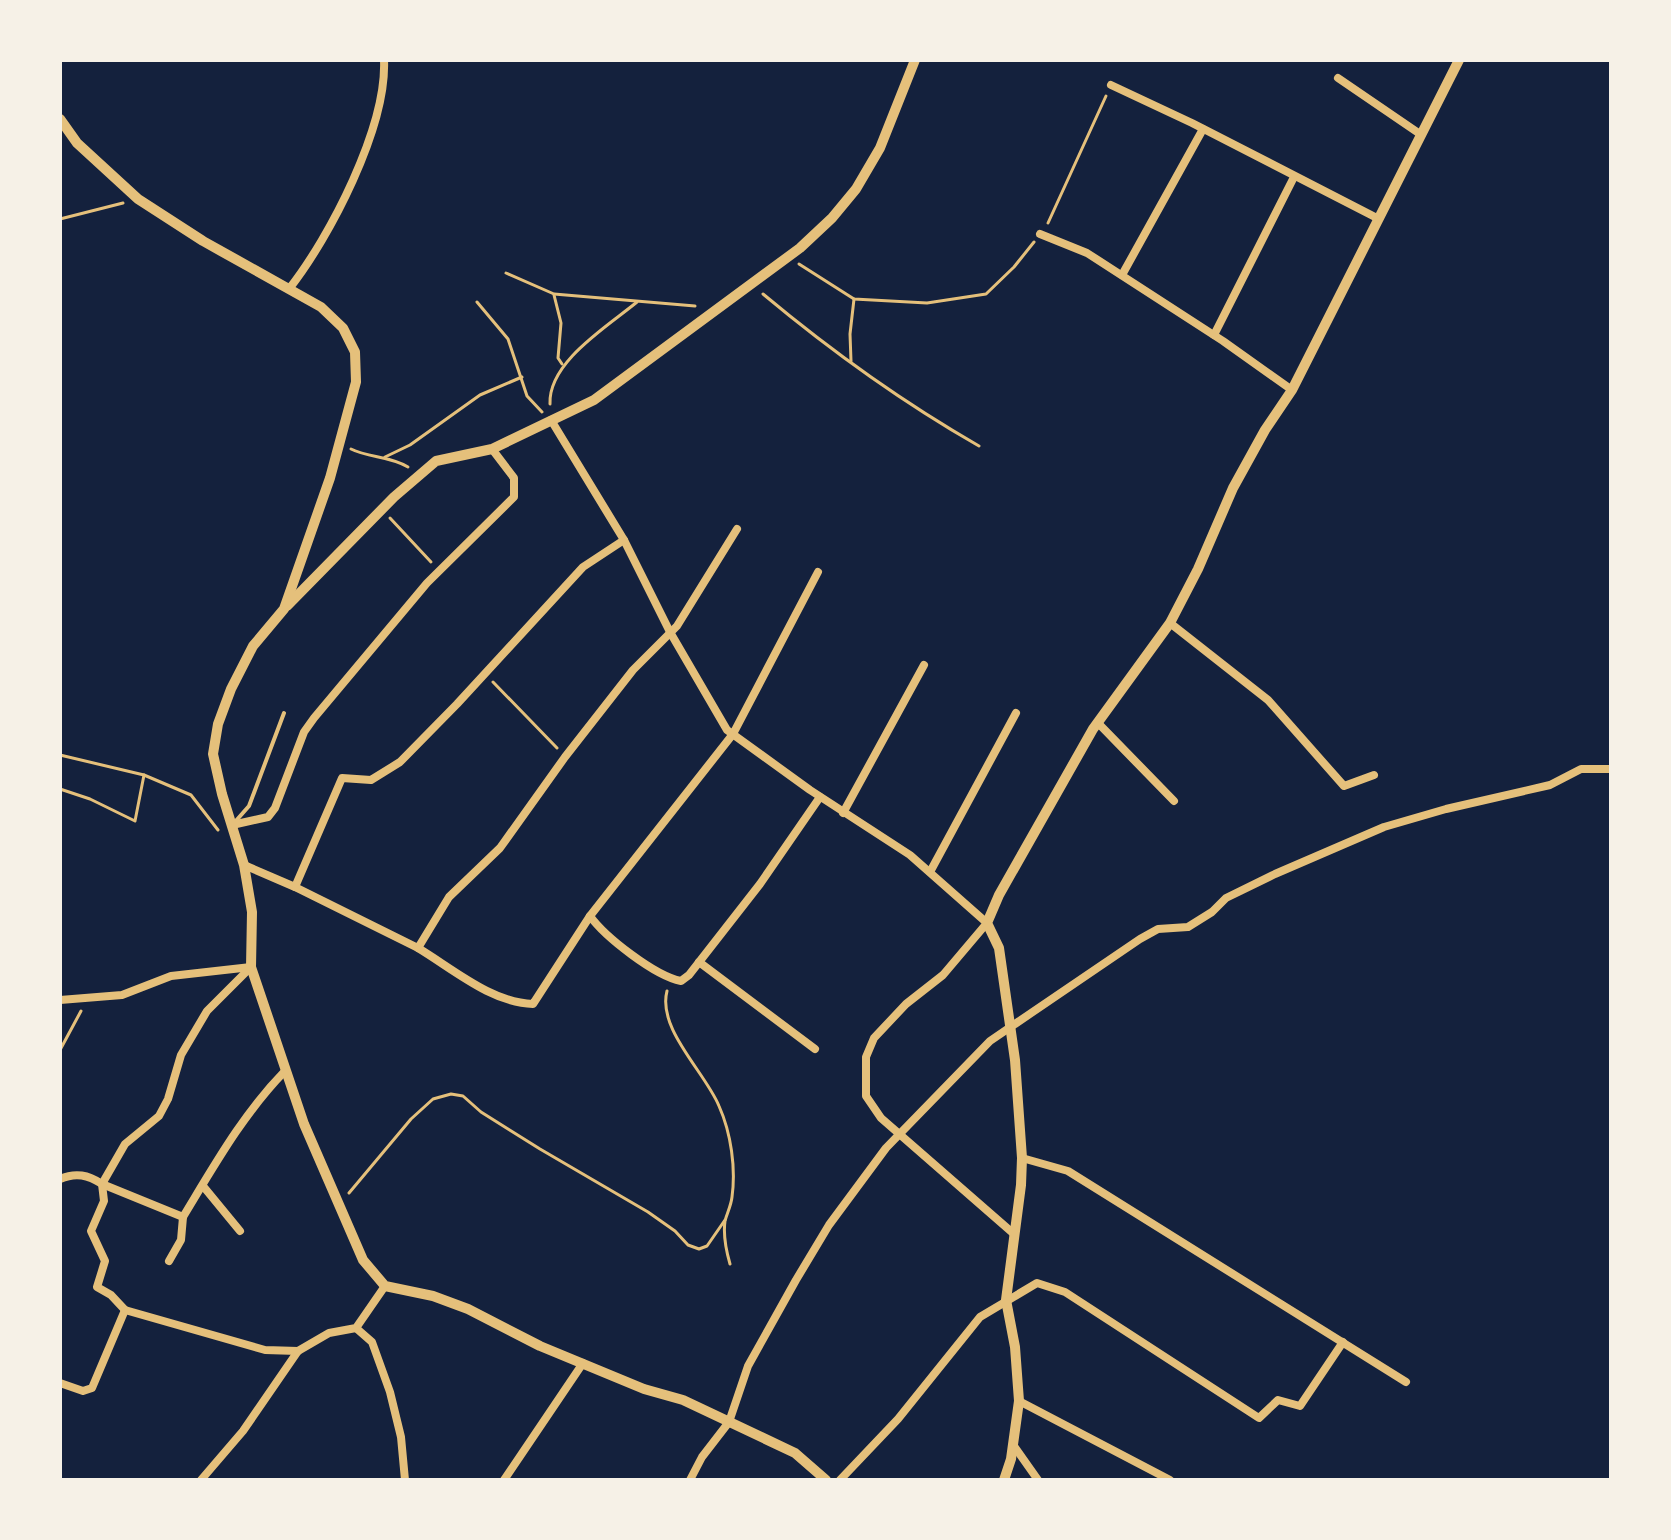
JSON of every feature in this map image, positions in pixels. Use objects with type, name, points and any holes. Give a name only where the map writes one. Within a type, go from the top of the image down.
[{"type":"street","points":[[289,289],[312,260],[366,147],[385,80],[384,60]]},
{"type":"street","points":[[826,1480],[795,1453],[683,1400],[644,1389],[540,1346],[468,1309],[433,1296],[385,1286],[363,1260],[304,1124],[251,967],[252,912],[244,865],[213,754],[218,724],[231,689],[253,646],[284,609],[382,510],[436,461],[492,449],[594,400],[788,257],[832,218],[856,189],[880,148],[915,60]]},
{"type":"street","points":[[1014,1234],[881,1118],[866,1096],[866,1057],[874,1038],[906,1004],[943,975],[987,923],[999,895],[1098,723],[1170,623],[1198,569],[1233,488],[1265,430],[1292,390],[1459,60]]},
{"type":"street","points":[[1338,78],[1420,134]]},
{"type":"street","points":[[1111,85],[1377,218]]},
{"type":"street","points":[[60,119],[77,143],[138,199],[203,241],[321,307],[343,328],[355,352],[356,382],[330,478],[284,609]]},
{"type":"street","points":[[1122,275],[1203,129]]},
{"type":"street","points":[[1214,335],[1294,177]]},
{"type":"street","points":[[1040,234],[1087,253],[1292,390]]},
{"type":"street","points":[[551,420],[624,540],[720,722],[820,797],[910,855],[987,923],[999,948],[1022,1158],[1006,1300],[1015,1347],[1019,1401],[1014,1446],[1004,1480]]},
{"type":"street","points":[[232,825],[268,817],[275,808],[304,732],[439,570],[514,497],[514,478],[492,449]]},
{"type":"street","points":[[418,948],[449,897],[500,848],[633,670],[677,626],[737,529]]},
{"type":"street","points":[[295,887],[342,778],[371,780],[400,762],[583,567],[624,540]]},
{"type":"street","points":[[244,865],[418,948],[497,996],[518,1004],[533,1004],[590,916],[733,734],[818,572]]},
{"type":"street","points":[[1170,623],[1268,700],[1344,786],[1374,775]]},
{"type":"street","points":[[843,813],[924,665]]},
{"type":"street","points":[[930,872],[1016,713]]},
{"type":"street","points":[[1098,723],[1174,801]]},
{"type":"street","points":[[690,1480],[702,1457],[729,1422],[748,1366],[829,1225],[899,1134],[990,1041],[1149,934],[1158,929],[1188,927],[1212,912],[1226,898],[1275,874],[1384,827],[1432,812],[1550,785],[1581,769],[1611,769]]},
{"type":"street","points":[[590,916],[599,929],[670,979],[681,981],[760,884],[820,797]]},
{"type":"street","points":[[699,962],[815,1049]]},
{"type":"street","points":[[60,1000],[122,995],[171,976],[251,967]]},
{"type":"street","points":[[251,967],[207,1011],[181,1055],[168,1099],[159,1116],[125,1144],[102,1184],[104,1201],[91,1231],[105,1261],[97,1287],[111,1295],[125,1310],[265,1350],[298,1351]]},
{"type":"street","points":[[169,1261],[181,1240],[183,1217],[234,1133],[285,1071]]},
{"type":"street","points":[[1022,1158],[1068,1171],[1406,1382]]},
{"type":"street","points":[[60,1179],[78,1175],[92,1178],[183,1217]]},
{"type":"street","points":[[203,1186],[240,1231]]},
{"type":"street","points":[[840,1480],[898,1419],[980,1317],[1037,1283],[1065,1292],[1259,1418],[1278,1400],[1300,1406],[1343,1342]]},
{"type":"street","points":[[201,1480],[243,1431],[298,1351],[329,1333],[356,1328],[385,1286]]},
{"type":"street","points":[[60,1383],[83,1391],[92,1388],[125,1310]]},
{"type":"street","points":[[356,1328],[372,1342],[390,1392],[401,1437],[405,1480]]},
{"type":"street","points":[[504,1480],[583,1363]]},
{"type":"street","points":[[1019,1401],[1170,1480]]},
{"type":"street","points":[[1014,1446],[1038,1480]]},
{"type":"lane","points":[[232,825],[249,806],[284,713]]},
{"type":"path","points":[[788,257],[854,299],[927,303],[986,294],[1014,267],[1051,219],[1111,85]]},
{"type":"path","points":[[60,219],[138,199]]},
{"type":"path","points":[[506,273],[554,294],[719,307]]},
{"type":"path","points":[[751,284],[851,361],[979,446]]},
{"type":"path","points":[[554,294],[561,323],[558,358],[562,364]]},
{"type":"path","points":[[851,361],[854,299]]},
{"type":"path","points":[[477,302],[508,339],[527,396],[551,420]]},
{"type":"path","points":[[551,420],[550,398],[562,364],[637,302]]},
{"type":"path","points":[[385,457],[410,445],[480,395],[522,377]]},
{"type":"path","points":[[340,438],[344,445],[360,453],[398,461],[420,475]]},
{"type":"path","points":[[382,510],[439,570]]},
{"type":"path","points":[[485,674],[565,757]]},
{"type":"path","points":[[60,755],[144,775],[191,795],[218,830]]},
{"type":"path","points":[[60,789],[90,799],[135,821],[144,775]]},
{"type":"path","points":[[340,1206],[411,1119],[433,1099],[451,1094],[463,1096],[481,1112],[540,1149],[648,1212],[675,1231],[688,1245],[699,1249],[707,1246],[730,1210],[733,1175],[727,1129],[719,1105],[671,1026],[665,999],[670,979]]},
{"type":"path","points":[[60,1050],[88,998]]},
{"type":"path","points":[[725,1220],[725,1245],[730,1264]]}]
